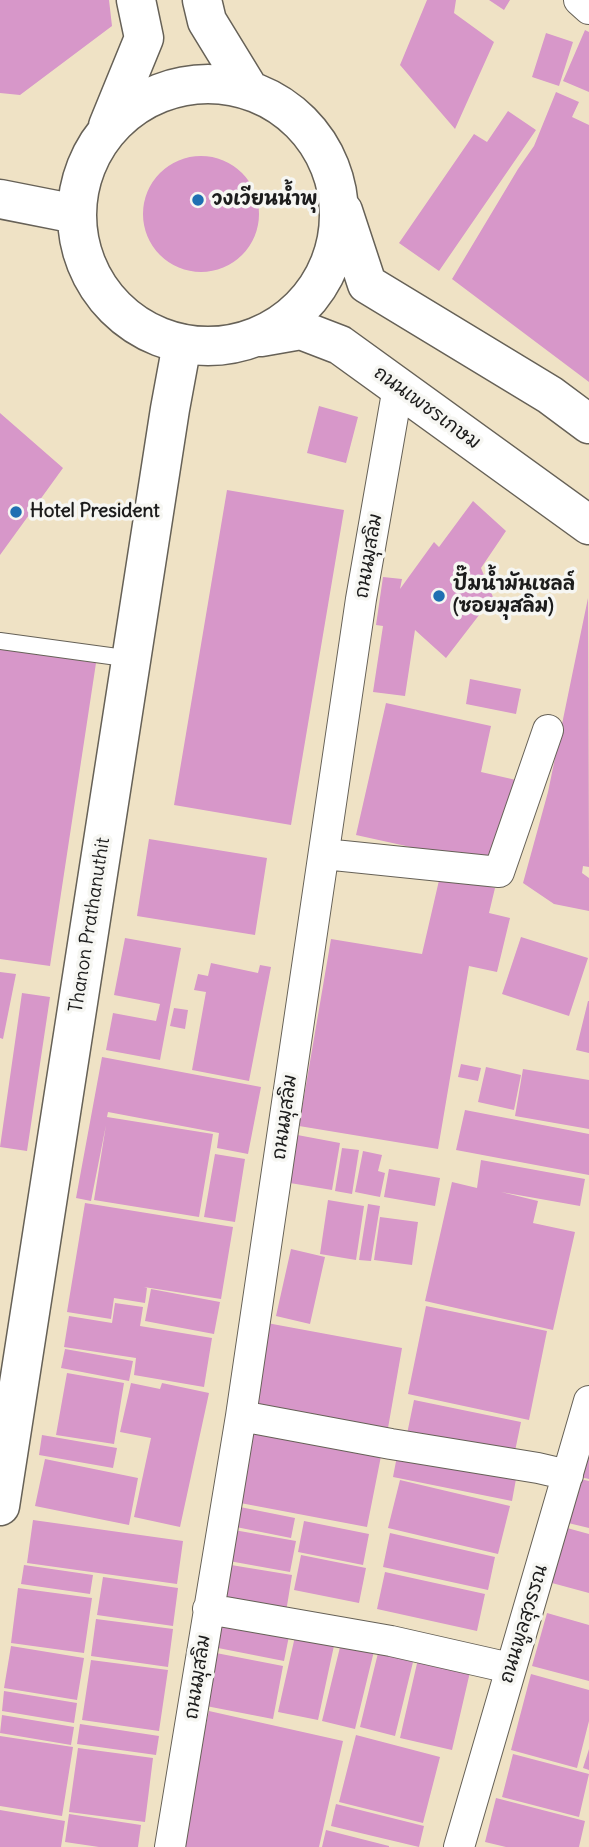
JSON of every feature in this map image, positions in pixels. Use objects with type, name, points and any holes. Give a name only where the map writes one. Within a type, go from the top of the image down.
[{"type":"main road","points":[[0,199],[76,214],[85,173],[106,131],[144,38],[136,0]]},
{"type":"main road","points":[[202,0],[207,21],[248,88]]},
{"type":"main road","points":[[106,131],[124,112],[146,98],[171,88],[196,83],[222,83],[248,88],[281,104],[308,129],[328,160],[368,284],[550,395],[589,424]]},
{"type":"main road","points":[[252,339],[291,317],[320,282],[337,240],[338,195]]},
{"type":"main road","name":"ถนนเพชรเกษม","points":[[76,214],[77,234],[90,273],[113,306],[127,320],[144,331],[182,344],[218,346],[301,330],[340,345],[589,525]]},
{"type":"main road","name":"Thanon Prathanuthit","points":[[0,1506],[182,344]]},
{"type":"street","points":[[579,0],[589,9]]},
{"type":"street","name":"ถนนมุสลิม","points":[[170,1847],[241,1416],[361,599],[398,387]]},
{"type":"street","points":[[324,854],[499,872],[548,730]]},
{"type":"street","name":"ถนนพูลสุวรรณ","points":[[459,1847],[589,1401]]},
{"type":"street","points":[[241,1416],[568,1475]]},
{"type":"street","points":[[208,1609],[391,1641],[510,1668]]},
{"type":"lane","points":[[0,641],[132,659]]},
{"type":"building","points":[[0,0],[109,0],[112,26],[20,95],[0,93]]},
{"type":"building","points":[[427,0],[456,0],[454,13],[494,42],[455,129],[400,65]]},
{"type":"building","points":[[489,0],[510,0],[504,10]]},
{"type":"building","points":[[585,30],[589,32],[589,92],[563,81]]},
{"type":"building","points":[[546,33],[573,42],[559,86],[532,77]]},
{"type":"building","points":[[556,92],[579,102],[572,117],[589,125],[589,382],[452,279],[534,146]]},
{"type":"building","points":[[508,111],[536,130],[439,271],[399,243],[474,134],[487,142]]},
{"type":"building","points":[[201,156],[223,160],[242,173],[255,192],[259,214],[255,236],[242,255],[223,268],[201,272],[179,268],[160,255],[147,236],[143,214],[147,192],[160,173],[179,160]]},
{"type":"building","points":[[319,406],[358,417],[346,463],[307,453]]},
{"type":"building","name":"Hotel President","points":[[0,413],[63,468],[0,555]]},
{"type":"building","points":[[227,490],[344,510],[291,825],[174,805]]},
{"type":"building","points":[[473,501],[506,531],[481,568],[493,597],[446,658],[415,630],[405,696],[373,692],[383,626],[376,625],[383,577],[402,579],[400,589],[434,542],[439,547]]},
{"type":"building","points":[[588,598],[589,867],[583,866],[582,873],[589,878],[589,911],[554,904],[523,883],[548,792]]},
{"type":"building","points":[[0,648],[96,663],[50,966],[0,959]]},
{"type":"building","points":[[470,679],[521,689],[516,714],[466,704]]},
{"type":"building","points":[[386,703],[491,726],[481,772],[516,780],[497,866],[356,835]]},
{"type":"building","points":[[149,839],[267,858],[255,935],[137,916]]},
{"type":"building","points":[[440,876],[495,888],[489,913],[510,918],[497,972],[469,966],[438,1149],[299,1126],[331,939],[422,954]]},
{"type":"building","points":[[521,937],[588,958],[569,1016],[502,994]]},
{"type":"building","points":[[125,938],[181,948],[160,1060],[106,1050],[113,1013],[156,1021],[160,1004],[114,995]]},
{"type":"building","points":[[211,963],[258,973],[260,965],[271,967],[249,1081],[192,1070],[206,992],[194,990],[198,974],[208,976]]},
{"type":"building","points":[[0,972],[16,974],[3,1039],[0,1038]]},
{"type":"building","points":[[22,993],[50,997],[27,1151],[0,1147]]},
{"type":"building","points":[[589,1001],[589,1053],[576,1050]]},
{"type":"building","points":[[174,1008],[188,1010],[185,1029],[170,1026]]},
{"type":"building","points":[[102,1057],[261,1087],[248,1154],[217,1148],[219,1133],[108,1112],[107,1117],[213,1134],[199,1217],[94,1200],[106,1125],[91,1201],[76,1198]]},
{"type":"building","points":[[461,1064],[481,1068],[478,1081],[458,1077]]},
{"type":"building","points":[[486,1067],[521,1075],[514,1110],[478,1102]]},
{"type":"building","points":[[523,1069],[589,1080],[589,1129],[515,1116]]},
{"type":"building","points":[[465,1110],[589,1134],[589,1175],[456,1150]]},
{"type":"building","points":[[292,1134],[340,1143],[332,1190],[284,1182]]},
{"type":"building","points":[[342,1148],[359,1150],[352,1194],[335,1191]]},
{"type":"building","points":[[363,1151],[382,1155],[378,1171],[385,1173],[380,1197],[355,1192]]},
{"type":"building","points":[[215,1154],[245,1159],[235,1222],[204,1217]]},
{"type":"building","points":[[481,1160],[585,1179],[580,1206],[501,1192],[538,1201],[533,1223],[575,1232],[553,1330],[425,1301],[452,1182],[477,1188]]},
{"type":"building","points":[[389,1169],[440,1178],[435,1206],[384,1197]]},
{"type":"building","points":[[328,1200],[364,1206],[356,1260],[320,1254]]},
{"type":"building","points":[[85,1203],[233,1227],[221,1299],[144,1287],[147,1288],[145,1303],[114,1298],[111,1319],[67,1312]]},
{"type":"building","points":[[368,1204],[380,1206],[371,1261],[359,1260]]},
{"type":"building","points":[[380,1217],[418,1222],[412,1265],[374,1260]]},
{"type":"building","points":[[291,1249],[325,1257],[310,1324],[276,1316]]},
{"type":"building","points":[[151,1289],[220,1302],[214,1334],[145,1321]]},
{"type":"building","points":[[115,1303],[143,1307],[140,1326],[212,1338],[204,1387],[134,1375],[136,1358],[64,1347],[69,1316],[112,1323]]},
{"type":"building","points":[[426,1306],[547,1331],[529,1420],[408,1394]]},
{"type":"building","points":[[267,1323],[402,1348],[388,1428],[252,1403]]},
{"type":"building","points":[[65,1349],[133,1361],[129,1381],[61,1368]]},
{"type":"building","points":[[67,1373],[124,1383],[114,1444],[56,1435]]},
{"type":"building","points":[[131,1383],[160,1389],[162,1383],[209,1393],[180,1527],[134,1517],[151,1438],[120,1432]]},
{"type":"building","points":[[414,1400],[521,1422],[514,1456],[407,1434]]},
{"type":"building","points":[[250,1425],[382,1451],[367,1527],[235,1502]]},
{"type":"building","points":[[42,1435],[117,1448],[113,1468],[39,1455]]},
{"type":"building","points":[[397,1456],[516,1479],[512,1501],[393,1477]]},
{"type":"building","points":[[585,1456],[589,1457],[589,1479],[580,1477]]},
{"type":"building","points":[[45,1459],[138,1478],[129,1525],[35,1506]]},
{"type":"building","points":[[576,1478],[589,1481],[589,1528],[564,1522]]},
{"type":"building","points":[[400,1480],[510,1506],[498,1554],[388,1528]]},
{"type":"building","points":[[235,1506],[295,1518],[291,1538],[231,1526]]},
{"type":"building","points":[[33,1520],[183,1541],[177,1584],[27,1563]]},
{"type":"building","points":[[304,1521],[369,1534],[363,1565],[298,1552]]},
{"type":"building","points":[[567,1528],[589,1534],[589,1593],[552,1583]]},
{"type":"building","points":[[234,1530],[296,1541],[290,1572],[229,1561]]},
{"type":"building","points":[[390,1533],[495,1557],[488,1590],[383,1567]]},
{"type":"building","points":[[301,1555],[366,1568],[359,1603],[294,1590]]},
{"type":"building","points":[[24,1565],[93,1575],[90,1594],[21,1584]]},
{"type":"building","points":[[231,1565],[292,1575],[286,1612],[225,1601]]},
{"type":"building","points":[[385,1572],[485,1594],[477,1631],[377,1609]]},
{"type":"building","points":[[103,1577],[178,1588],[173,1626],[97,1615]]},
{"type":"building","points":[[18,1588],[92,1598],[84,1653],[11,1643]]},
{"type":"building","points":[[547,1613],[589,1625],[589,1681],[532,1666]]},
{"type":"building","points":[[96,1619],[173,1629],[168,1667],[91,1656]]},
{"type":"building","points":[[217,1622],[289,1636],[284,1661],[213,1647]]},
{"type":"building","points":[[296,1632],[335,1641],[318,1720],[278,1712]]},
{"type":"building","points":[[341,1643],[374,1651],[355,1729],[322,1721]]},
{"type":"building","points":[[11,1646],[84,1658],[77,1700],[4,1688]]},
{"type":"building","points":[[216,1653],[283,1666],[273,1719],[206,1706]]},
{"type":"building","points":[[378,1653],[413,1662],[395,1736],[360,1727]]},
{"type":"building","points":[[418,1659],[470,1672],[452,1750],[400,1738]]},
{"type":"building","points":[[91,1660],[168,1670],[159,1731],[82,1720]]},
{"type":"building","points":[[531,1674],[589,1690],[589,1721],[577,1768],[511,1750]]},
{"type":"building","points":[[4,1691],[77,1703],[74,1723],[2,1711]]},
{"type":"building","points":[[209,1711],[343,1741],[319,1847],[179,1847]]},
{"type":"building","points":[[2,1715],[74,1727],[71,1745],[0,1733]]},
{"type":"building","points":[[80,1724],[159,1736],[156,1755],[77,1744]]},
{"type":"building","points":[[356,1735],[440,1757],[423,1823],[339,1802]]},
{"type":"building","points":[[0,1736],[73,1747],[62,1816],[0,1806]]},
{"type":"building","points":[[78,1748],[153,1758],[145,1822],[69,1812]]},
{"type":"building","points":[[589,1749],[589,1770],[583,1768]]},
{"type":"building","points":[[513,1754],[589,1774],[579,1817],[502,1797]]},
{"type":"building","points":[[496,1798],[585,1821],[579,1847],[506,1847],[485,1842]]},
{"type":"building","points":[[336,1804],[424,1826],[419,1847],[331,1826]]},
{"type":"building","points":[[0,1810],[65,1821],[61,1847],[0,1847]]},
{"type":"building","points":[[69,1814],[141,1825],[138,1847],[99,1847],[65,1842]]},
{"type":"building","points":[[326,1830],[389,1846],[389,1847],[322,1847]]},
{"type":"place","name":"วงเวียนน้ำพุ","points":[[198,200]]},
{"type":"place","name":"Hotel President","points":[[16,512]]},
{"type":"place","name":"ปั๊มน้ำมันเชลล์ (ซอยมุสลิม)","points":[[439,596]]}]
